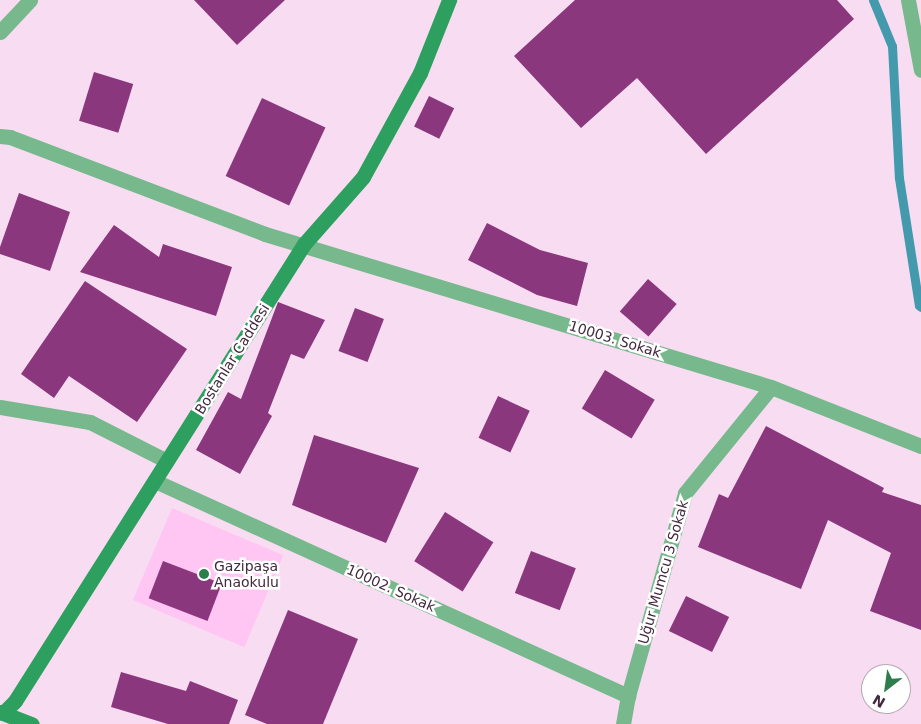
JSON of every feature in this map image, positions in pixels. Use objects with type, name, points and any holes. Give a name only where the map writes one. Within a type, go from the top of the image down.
[{"type":"street","points":[[0,32],[30,0]]},
{"type":"street","name":"Bostanlar Caddesi","points":[[2,712],[15,701],[304,244],[363,177],[420,73],[449,0]]},
{"type":"street","points":[[908,0],[921,70]]},
{"type":"street","name":"10003. Sokak","points":[[0,136],[10,137],[265,234],[304,244],[771,387],[921,446]]},
{"type":"street","name":"Uğur Mumcu 3 Sokak","points":[[623,724],[628,696],[685,493],[771,387]]},
{"type":"street","points":[[0,407],[90,422],[167,460]]},
{"type":"street","name":"10002. Sokak","points":[[154,481],[628,696]]},
{"type":"street","points":[[2,712],[32,724]]},
{"type":"shaded area","name":"Gazipaşa Anaokulu","points":[[172,508],[283,555],[244,647],[133,600]]},
{"type":"building","points":[[194,0],[285,0],[237,45]]},
{"type":"building","points":[[575,0],[837,0],[854,19],[706,154],[637,78],[581,128],[514,56]]},
{"type":"building","points":[[94,72],[133,84],[118,133],[79,121]]},
{"type":"building","points":[[429,96],[454,108],[439,139],[414,127]]},
{"type":"building","points":[[262,98],[325,128],[289,206],[226,176]]},
{"type":"building","points":[[19,193],[70,212],[50,271],[0,254],[0,247]]},
{"type":"building","points":[[487,223],[540,250],[588,263],[577,306],[537,295],[468,260]]},
{"type":"building","points":[[114,225],[159,257],[163,244],[232,267],[216,316],[80,272]]},
{"type":"building","points":[[648,279],[677,304],[648,336],[620,311]]},
{"type":"building","points":[[85,281],[187,349],[137,422],[69,376],[54,398],[21,374]]},
{"type":"building","points":[[278,302],[325,320],[304,359],[291,354],[268,413],[272,416],[240,474],[196,450],[228,392],[241,399]]},
{"type":"building","points":[[355,308],[384,319],[367,362],[339,351]]},
{"type":"building","points":[[605,370],[655,400],[632,438],[582,409]]},
{"type":"building","points":[[498,396],[530,411],[510,452],[479,438]]},
{"type":"building","points":[[766,426],[884,488],[882,492],[921,505],[921,630],[870,611],[891,553],[828,520],[801,589],[698,547],[719,494],[728,498]]},
{"type":"building","points":[[314,435],[419,468],[386,543],[292,505]]},
{"type":"building","points":[[445,512],[493,542],[463,591],[414,561]]},
{"type":"building","points":[[531,551],[576,568],[560,610],[515,593]]},
{"type":"building","name":"Gazipaşa Anaokulu","points":[[163,561],[222,584],[207,621],[149,598]]},
{"type":"building","points":[[686,596],[729,617],[712,652],[669,631]]},
{"type":"building","points":[[288,610],[358,639],[323,724],[267,724],[245,715]]},
{"type":"building","points":[[121,672],[186,691],[190,681],[238,700],[229,724],[168,724],[111,707]]},
{"type":"waterway","points":[[873,0],[892,46],[899,178],[919,305],[921,307]]},
{"type":"place","name":"Gazipaşa Anaokulu","points":[[204,574]]}]
